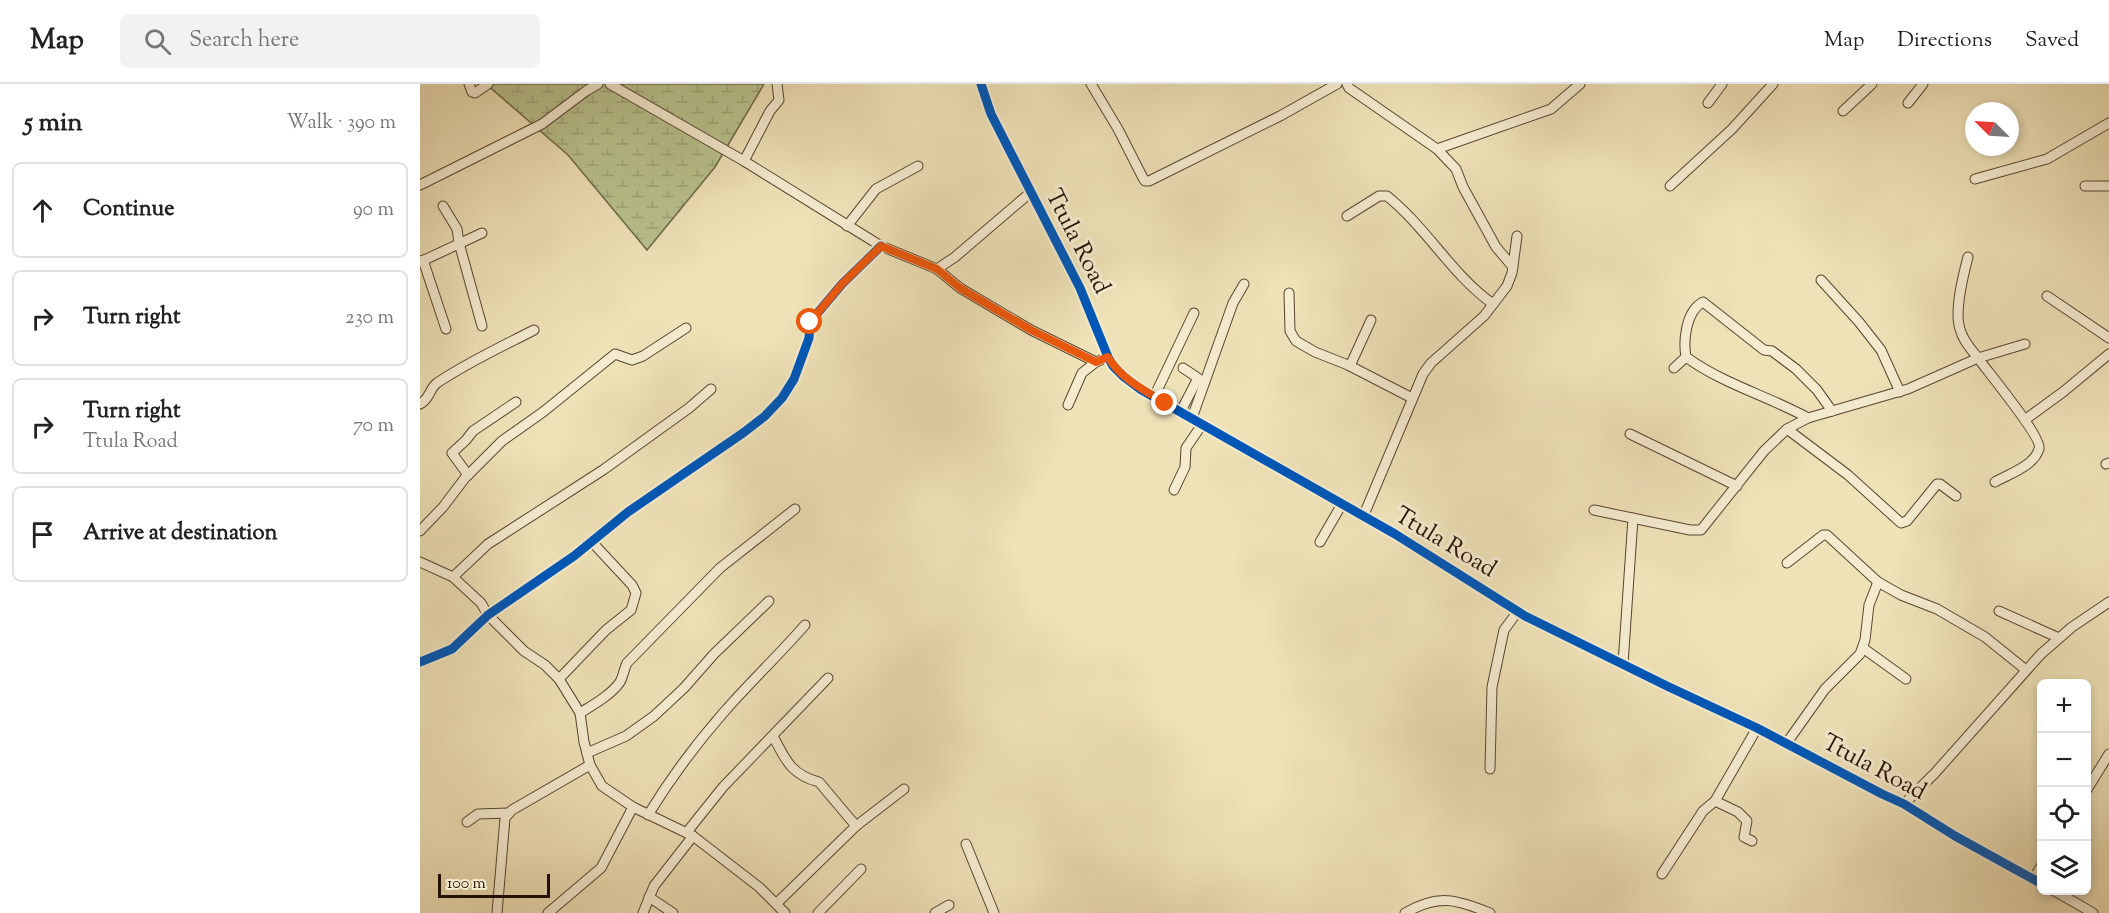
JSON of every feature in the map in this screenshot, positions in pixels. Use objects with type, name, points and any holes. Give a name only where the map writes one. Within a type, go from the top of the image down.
[{"type":"street","points":[[469,84],[472,92],[475,93],[488,84]]},
{"type":"street","points":[[420,185],[543,124],[586,90],[598,84]]},
{"type":"street","points":[[610,84],[744,161],[881,246],[937,269],[960,288],[1031,330],[1096,362]]},
{"type":"street","points":[[744,161],[770,111],[779,100],[777,84]]},
{"type":"street","name":"Ttula Road","points":[[981,84],[991,114],[1080,288],[1108,357],[1124,377],[1154,397],[1426,553],[1518,611],[1757,728],[1904,804],[2037,882]]},
{"type":"street","points":[[1091,84],[1145,181],[1280,116],[1337,84]]},
{"type":"street","points":[[1347,84],[1349,88],[1437,149],[1456,169],[1463,187],[1496,247],[1513,267]]},
{"type":"street","points":[[1437,149],[1551,109],[1580,84]]},
{"type":"street","points":[[1708,103],[1722,84]]},
{"type":"street","points":[[1670,186],[1732,129],[1773,84]]},
{"type":"street","points":[[1843,111],[1872,84]]},
{"type":"street","points":[[1908,103],[1923,84]]},
{"type":"street","points":[[1975,179],[2047,159],[2109,123]]},
{"type":"street","points":[[847,226],[876,189],[918,166]]},
{"type":"street","points":[[2085,186],[2109,186]]},
{"type":"street","points":[[937,269],[955,257],[1031,192]]},
{"type":"street","points":[[1347,216],[1379,196],[1387,196],[1420,227],[1472,287],[1493,304]]},
{"type":"street","points":[[443,206],[457,229],[482,326]]},
{"type":"street","points":[[446,329],[422,261],[482,233]]},
{"type":"street","points":[[1363,517],[1423,374],[1431,363],[1472,328],[1511,279],[1517,236]]},
{"type":"street","points":[[420,662],[452,649],[488,615],[592,542],[628,512],[765,416],[782,398],[794,379],[809,338],[810,322],[842,284],[881,246]]},
{"type":"street","points":[[1968,257],[1958,321],[1967,344],[2007,398],[2026,419],[2040,442],[2039,450],[2031,462],[1995,482]]},
{"type":"street","points":[[1821,280],[1881,350],[1900,392]]},
{"type":"street","points":[[1192,417],[1233,303],[1244,284]]},
{"type":"street","points":[[1289,293],[1290,331],[1296,341],[1412,398]]},
{"type":"street","points":[[2048,296],[2109,338]]},
{"type":"street","points":[[1686,357],[1685,340],[1688,325],[1694,311],[1703,302],[1764,350],[1772,351],[1796,369],[1817,390],[1832,411]]},
{"type":"street","points":[[1154,397],[1194,313]]},
{"type":"street","points":[[1350,366],[1371,320]]},
{"type":"street","points":[[420,531],[443,507],[454,489],[502,441],[543,412],[615,354],[632,360],[643,356],[686,328]]},
{"type":"street","points":[[420,404],[427,400],[433,386],[460,368],[534,330]]},
{"type":"street","points":[[1594,510],[1690,530],[1701,530],[1771,444],[1786,429],[1808,418],[1900,392],[1978,358],[2025,344]]},
{"type":"street","points":[[2026,419],[2109,354]]},
{"type":"street","points":[[1068,405],[1082,373],[1096,362],[1108,357]]},
{"type":"street","points":[[1674,368],[1686,357]]},
{"type":"street","points":[[1686,357],[1722,378],[1808,418]]},
{"type":"street","points":[[1181,411],[1198,378],[1183,368]]},
{"type":"street","points":[[453,577],[488,544],[603,470],[689,408],[711,389]]},
{"type":"street","points":[[468,475],[452,453],[473,430],[516,402]]},
{"type":"street","points":[[1174,490],[1185,467],[1186,448],[1201,423]]},
{"type":"street","points":[[1786,429],[1848,475],[1901,523],[1907,521],[1937,484],[1956,496]]},
{"type":"street","points":[[1630,434],[1737,486]]},
{"type":"street","points":[[1320,542],[1341,504]]},
{"type":"street","points":[[580,713],[620,682],[627,663],[720,568],[795,509]]},
{"type":"street","points":[[1623,664],[1633,518]]},
{"type":"street","points":[[1787,563],[1823,535],[1830,537],[1878,582],[1902,595],[1937,609],[1985,637],[2026,670]]},
{"type":"street","points":[[559,679],[606,630],[631,610],[634,603],[636,593],[632,585],[592,542]]},
{"type":"street","points":[[422,566],[453,577],[481,603],[488,615],[524,651],[545,665],[559,679],[580,713],[590,765],[602,786],[633,807],[690,834],[777,903],[785,913]]},
{"type":"street","points":[[1786,744],[1816,700],[1856,660],[1863,648],[1869,606],[1878,582]]},
{"type":"street","points":[[587,753],[626,736],[654,716],[770,601]]},
{"type":"street","points":[[1904,804],[2026,670],[2059,639],[2109,602]]},
{"type":"street","points":[[1999,610],[2059,639]]},
{"type":"street","points":[[1490,769],[1491,687],[1504,630],[1518,611]]},
{"type":"street","points":[[648,815],[676,770],[723,712],[806,625]]},
{"type":"street","points":[[1863,648],[1906,680]]},
{"type":"street","points":[[643,913],[654,886],[723,787],[828,678]]},
{"type":"street","points":[[1662,874],[1703,811],[1715,801],[1757,728]]},
{"type":"street","points":[[773,736],[790,768],[809,780],[819,782],[856,826]]},
{"type":"street","points":[[2088,787],[2109,754]]},
{"type":"street","points":[[497,913],[503,823],[509,813],[590,765]]},
{"type":"street","points":[[777,903],[856,826],[904,789]]},
{"type":"street","points":[[1715,801],[1742,814],[1747,821],[1744,837],[1752,841]]},
{"type":"street","points":[[548,913],[601,868],[633,807]]},
{"type":"street","points":[[467,822],[478,814],[509,813]]},
{"type":"street","points":[[966,844],[994,913]]},
{"type":"street","points":[[818,913],[861,869]]},
{"type":"street","points":[[2060,895],[2093,913]]},
{"type":"street","points":[[649,897],[673,913]]},
{"type":"street","points":[[1405,913],[1420,904],[1442,899],[1468,904],[1490,913]]},
{"type":"street","points":[[935,913],[949,905]]},
{"type":"green space","points":[[486,84],[764,84],[715,167],[647,250],[568,155]]},
{"type":"cycle path","points":[[981,84],[991,114],[1080,288],[1108,357],[1124,377],[1140,389],[1395,534],[1525,616],[1757,728],[1904,804],[1955,836],[2037,881]]},
{"type":"cycle path","points":[[420,662],[452,649],[488,615],[574,556],[628,512],[765,416],[782,398],[794,379],[809,338],[810,322],[842,284],[881,246]]},
{"type":"route","points":[[810,322],[842,284],[881,246],[932,266],[960,288],[1051,340],[1096,362],[1108,357],[1124,377],[1165,403]]}]
